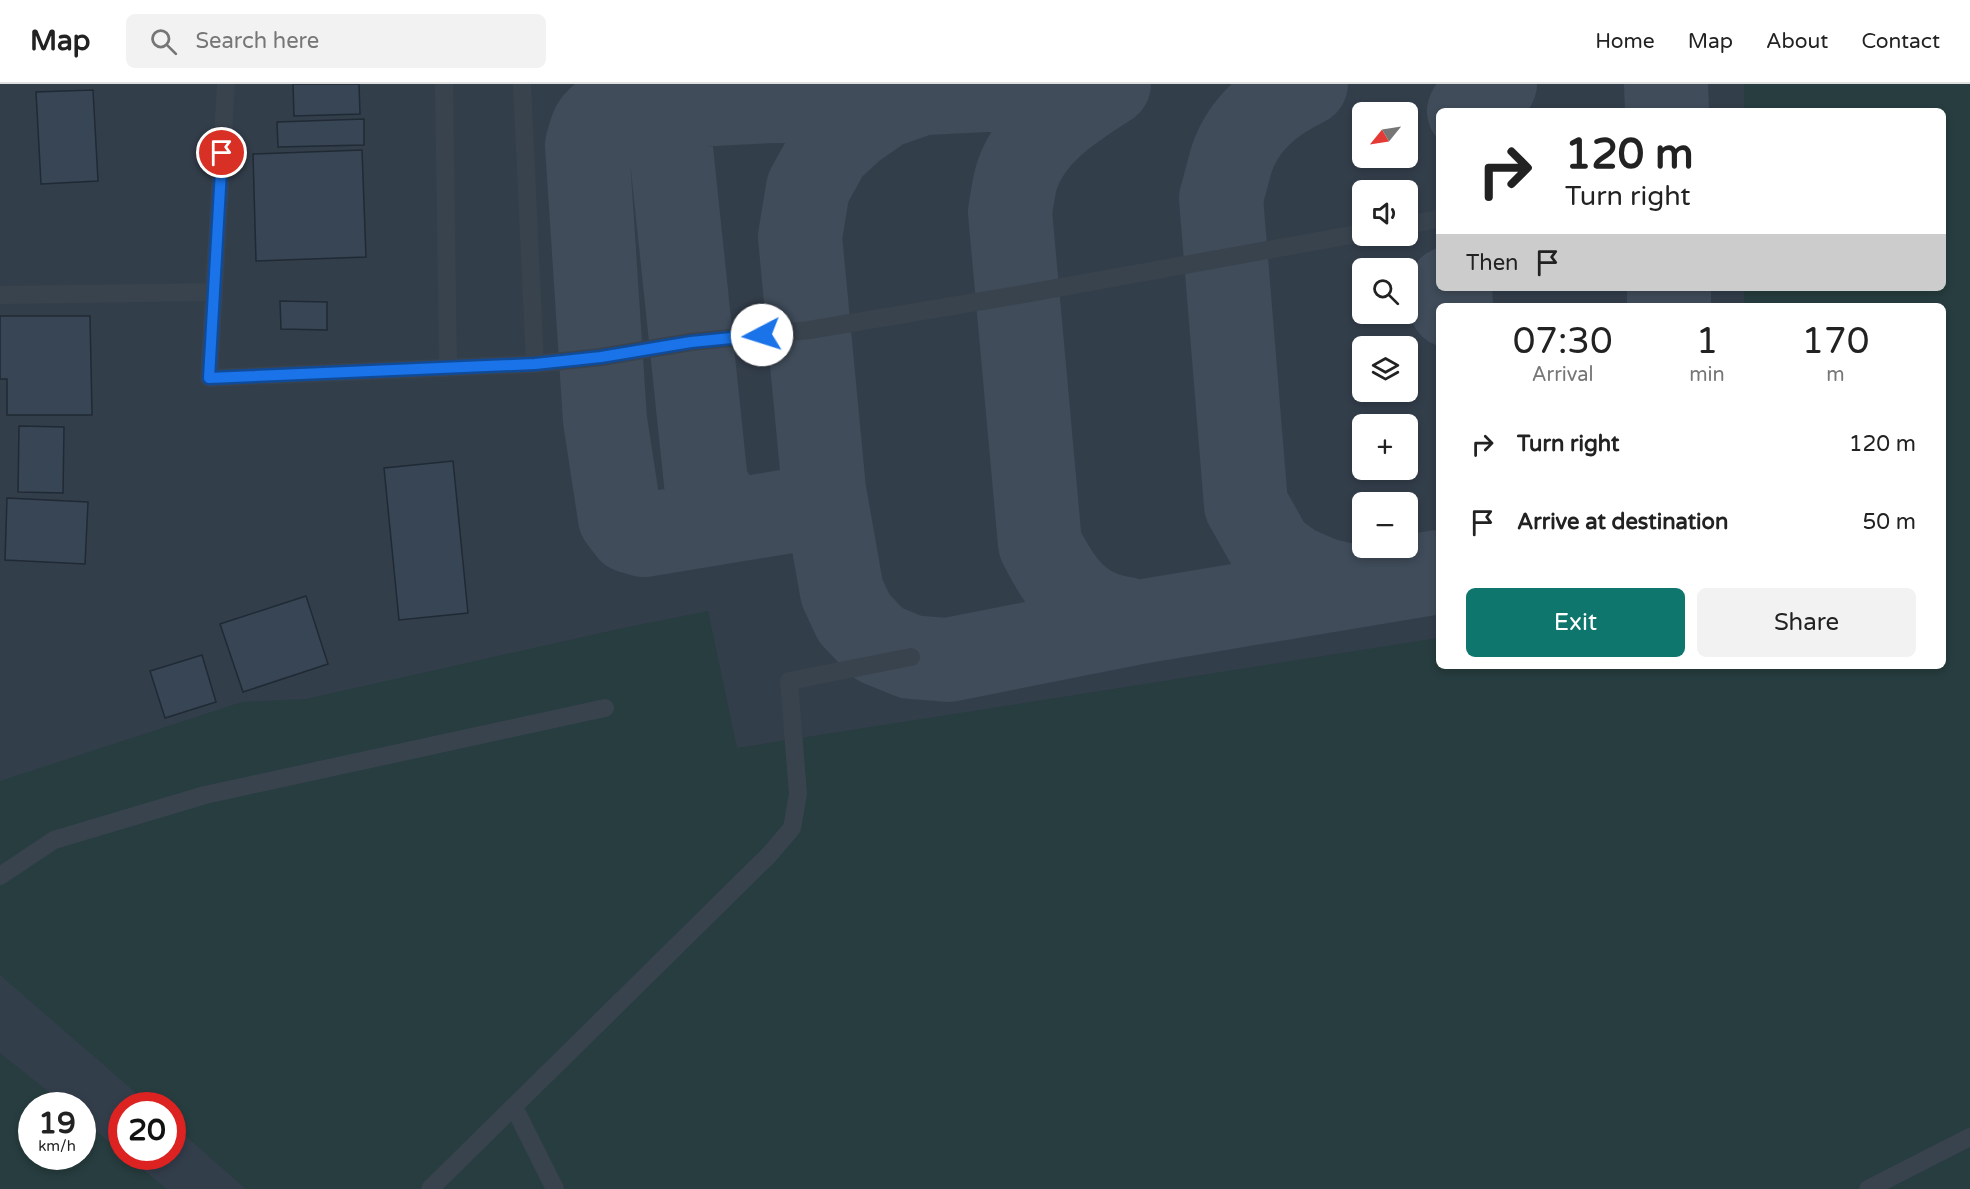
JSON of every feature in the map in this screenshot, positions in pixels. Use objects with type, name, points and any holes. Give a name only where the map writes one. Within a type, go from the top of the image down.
[{"type":"lane","points":[[226,84],[209,378],[535,364],[601,357],[691,342],[809,330],[1352,235]]},
{"type":"lane","points":[[444,84],[448,368]]},
{"type":"lane","points":[[522,84],[535,364]]},
{"type":"lane","points":[[1418,223],[1436,219]]},
{"type":"lane","points":[[0,295],[214,292]]},
{"type":"lane","points":[[430,1189],[769,855],[792,828],[798,794],[789,681],[911,657]]},
{"type":"lane","points":[[0,876],[54,840],[205,795],[606,708]]},
{"type":"lane","points":[[514,1107],[555,1189]]},
{"type":"lane","points":[[1868,1189],[1970,1137]]},
{"type":"shaded area","points":[[0,84],[1970,84],[1970,1189],[0,1189]]},
{"type":"green space","points":[[1744,84],[1970,84],[1970,1189],[246,1189],[186,1136],[186,1092],[135,1092],[0,975],[0,781],[242,702],[306,699],[708,611],[737,748],[1436,638],[1436,669],[1946,669],[1946,303],[1744,303],[1744,291],[1946,291],[1946,108],[1744,108]]},
{"type":"green space","points":[[0,1053],[49,1092],[18,1092],[18,1170],[96,1170],[96,1131],[108,1141],[108,1170],[143,1170],[167,1189],[0,1189]]},
{"type":"building","points":[[293,84],[359,84],[360,114],[294,116]]},
{"type":"building","points":[[93,90],[98,181],[41,184],[36,92]]},
{"type":"building","points":[[364,119],[364,145],[278,147],[277,122]]},
{"type":"building","points":[[362,150],[366,257],[256,261],[253,154]]},
{"type":"building","points":[[280,301],[327,302],[327,330],[281,329]]},
{"type":"building","points":[[0,316],[90,316],[92,415],[7,415],[7,379],[0,379]]},
{"type":"building","points":[[19,426],[64,427],[63,493],[18,492]]},
{"type":"building","points":[[453,461],[468,613],[399,620],[384,468]]},
{"type":"building","points":[[7,498],[88,502],[85,564],[5,560]]},
{"type":"building","points":[[306,596],[328,664],[243,692],[220,624]]},
{"type":"building","points":[[202,655],[216,702],[165,718],[150,671]]},
{"type":"taxiway","points":[[1109,84],[1081,102],[1041,136],[1022,163],[1016,179],[1010,212],[1040,544],[1058,575],[1081,601],[1102,613],[1139,622]]},
{"type":"taxiway","points":[[864,96],[1109,84]]},
{"type":"taxiway","points":[[1306,84],[1283,97],[1252,123],[1237,145],[1221,198],[1246,505],[1272,551],[1294,567],[1324,580],[1350,586]]},
{"type":"taxiway","points":[[1471,108],[1480,95],[1495,84]]},
{"type":"taxiway","points":[[1666,84],[1667,108]]},
{"type":"taxiway","points":[[922,93],[885,106],[853,128],[829,150],[808,188],[800,237],[824,490],[842,592],[854,618],[879,644],[911,657],[948,660],[1139,622],[1436,572]]},
{"type":"taxiway","points":[[824,490],[812,504],[796,510],[644,535],[630,531],[620,518],[605,420],[587,145],[591,131],[599,118],[617,109],[849,97]]},
{"type":"taxiway","points":[[685,106],[675,117],[669,130],[706,483],[716,502],[734,520]]},
{"type":"taxiway","points":[[1450,291],[1451,303]]},
{"type":"taxiway","points":[[1669,291],[1669,303]]},
{"type":"route","points":[[222,153],[209,378],[535,364],[601,357],[691,342],[762,335]]}]
